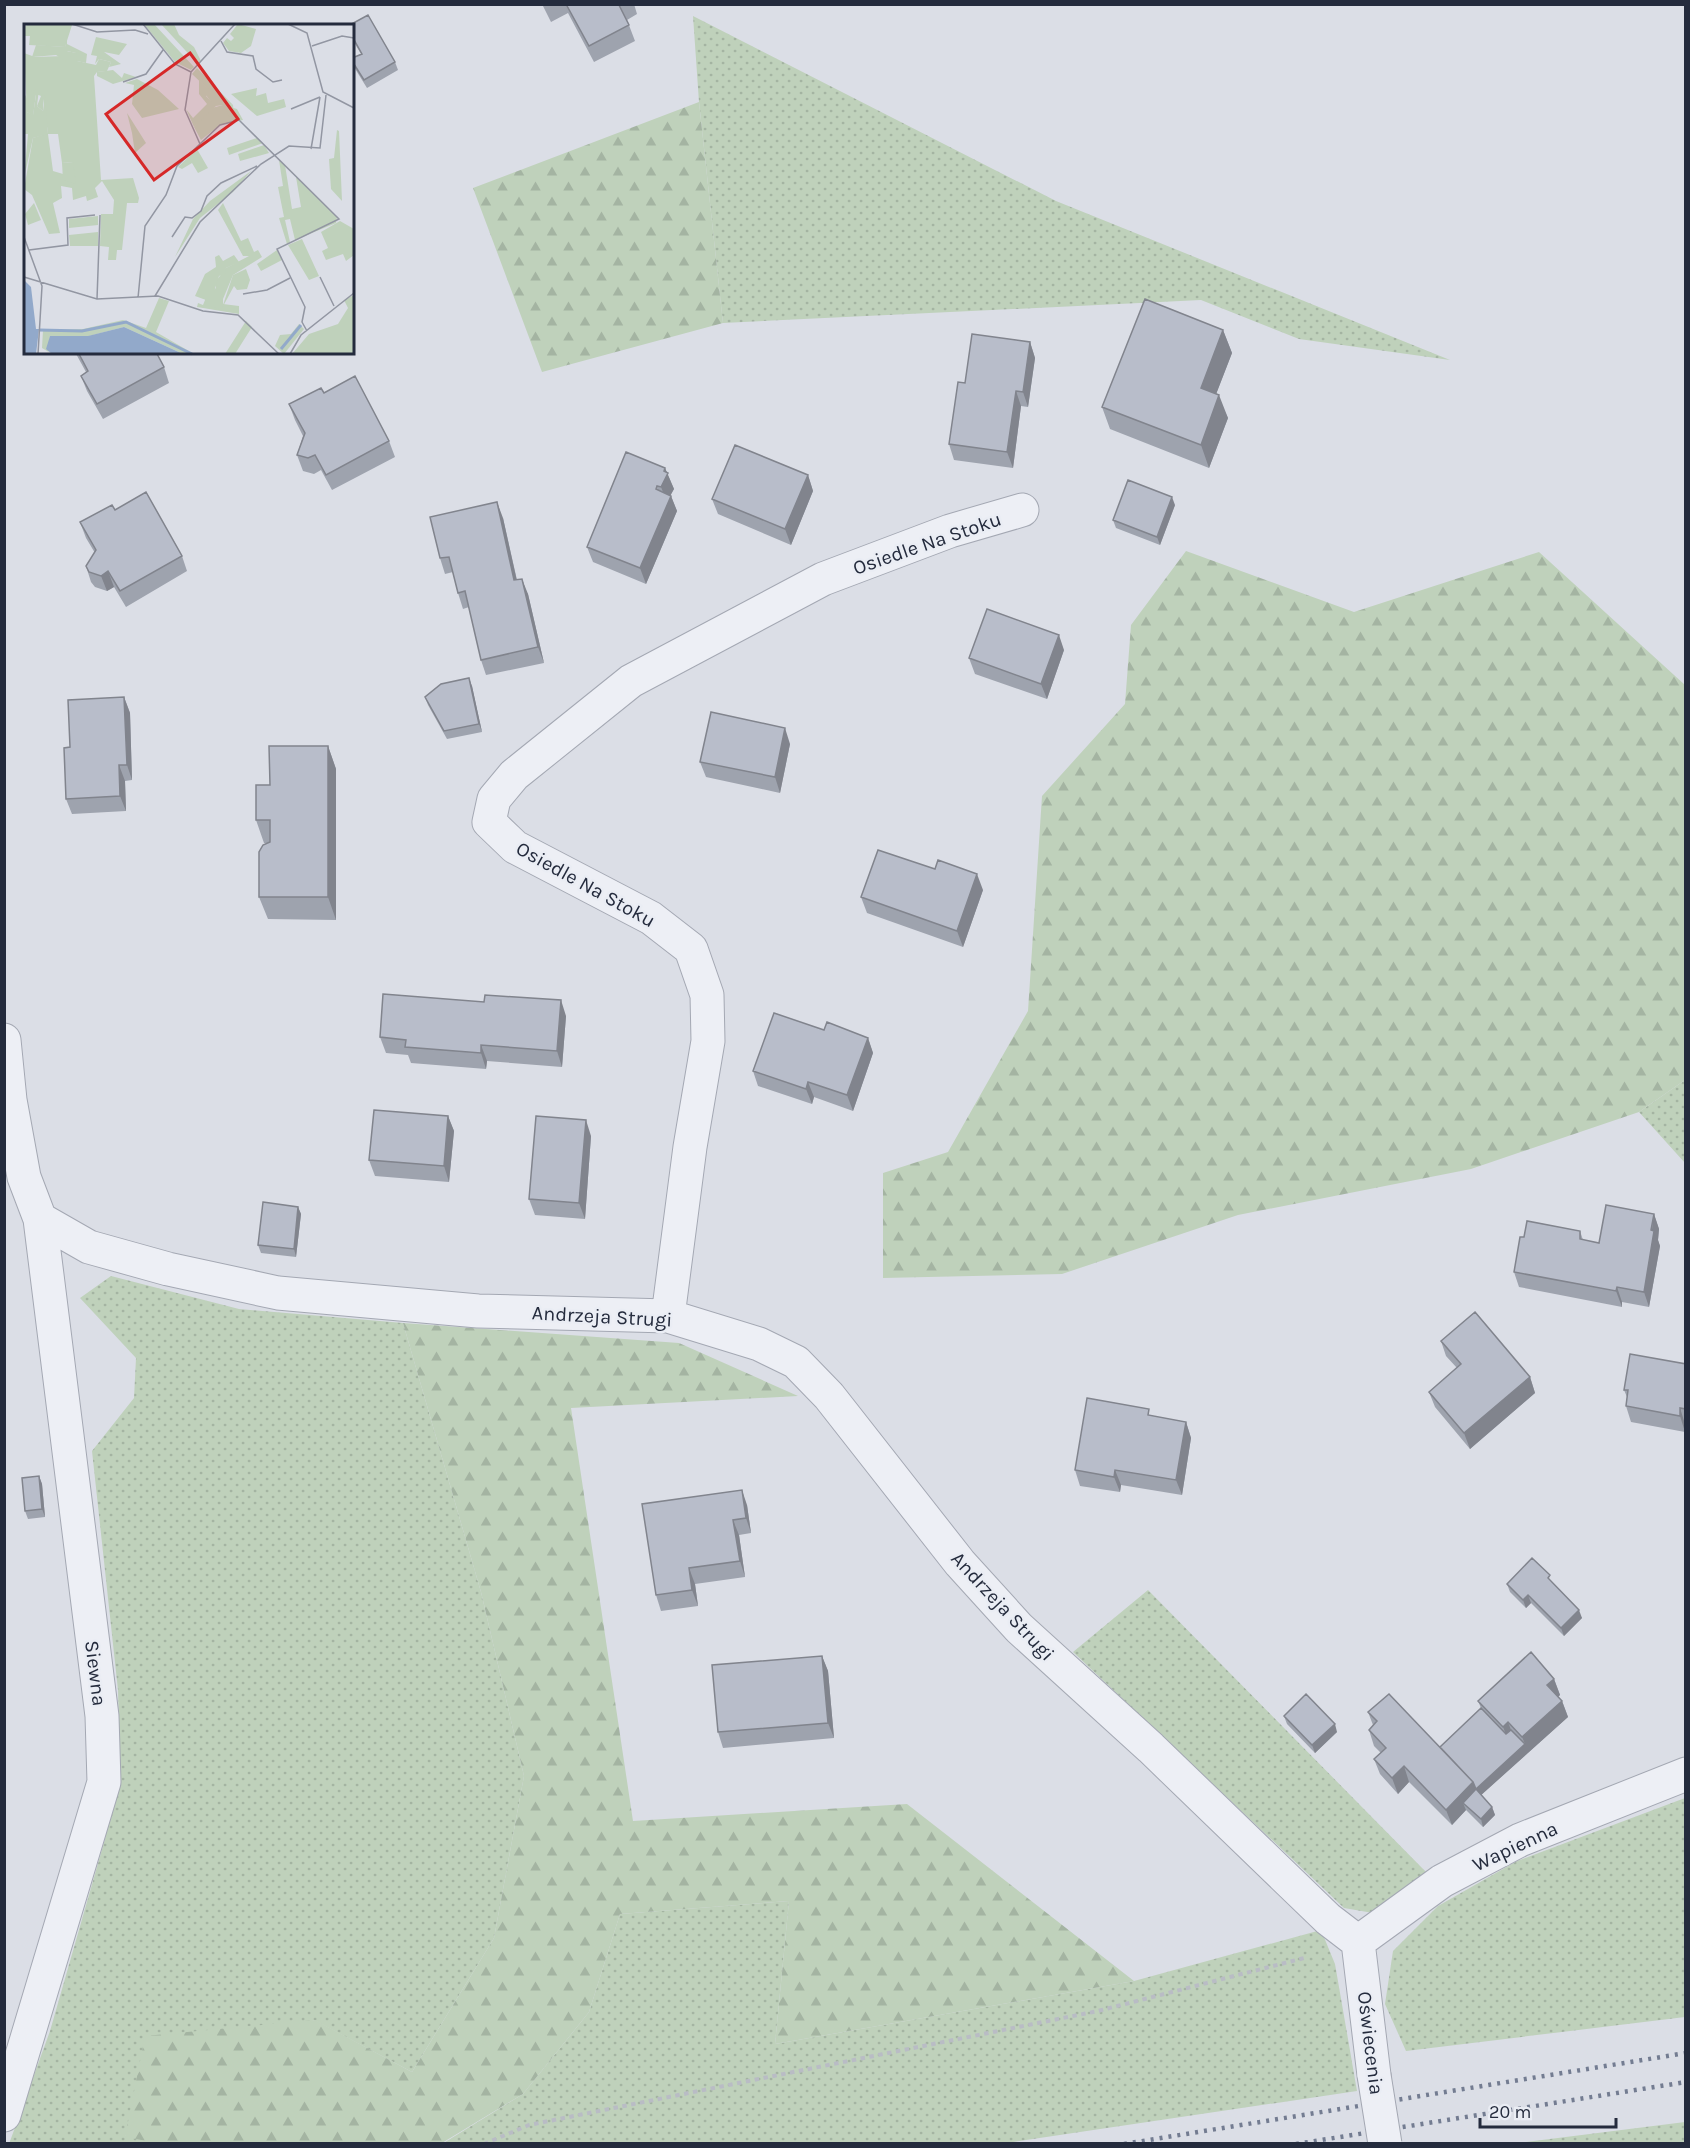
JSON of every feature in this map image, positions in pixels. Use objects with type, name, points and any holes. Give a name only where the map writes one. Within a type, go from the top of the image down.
[{"type":"street","name":"Osiedle Na Stoku","points":[[668,1316],[690,1147],[708,1041],[707,995],[691,949],[651,918],[515,847],[489,822],[494,799],[513,775],[631,681],[823,579],[950,531],[1022,510]]},
{"type":"street","points":[[4,1040],[10,1100],[24,1177],[40,1219]]},
{"type":"street","name":"Andrzeja Strugi","points":[[40,1219],[89,1247],[168,1269],[278,1293],[478,1311],[668,1316],[759,1344],[796,1362],[829,1396],[960,1563],[1019,1629],[1151,1748],[1328,1919],[1358,1942]]},
{"type":"street","name":"Siewna","points":[[4,2115],[104,1782],[102,1716],[40,1219]]},
{"type":"street","name":"Wapienna","points":[[1358,1942],[1442,1881],[1520,1840],[1686,1774]]},
{"type":"street","name":"Oświecenia","points":[[1358,1942],[1385,2144]]},
{"type":"path","points":[[484,2144],[529,2125],[1098,2011],[1336,1950],[1358,1942]]},
{"type":"green space","points":[[693,16],[1056,201],[1450,360],[1299,339],[1201,300],[723,323],[699,102]]},
{"type":"green space","points":[[699,102],[723,323],[542,372],[473,188]]},
{"type":"green space","points":[[1186,551],[1354,612],[1539,552],[1685,685],[1685,1080],[1639,1112],[1471,1169],[1238,1215],[1062,1274],[883,1278],[883,1173],[948,1152],[1028,1011],[1042,796],[1125,704],[1131,625]]},
{"type":"green space","points":[[1685,1080],[1685,1163],[1639,1112]]},
{"type":"green space","points":[[111,1276],[239,1309],[403,1323],[481,1592],[524,1776],[494,1938],[412,2072],[314,2020],[125,2136],[163,2143],[9,2144],[50,2031],[105,1839],[120,1769],[118,1690],[92,1451],[134,1398],[136,1358],[80,1298]]},
{"type":"green space","points":[[403,1323],[679,1343],[798,1396],[571,1408],[633,1821],[907,1804],[1134,1981],[775,2044],[789,1901],[620,1914],[589,2012],[523,2094],[442,2143],[163,2144],[125,2137],[145,2036],[315,2020],[412,2072],[494,1938],[524,1776],[481,1592]]},
{"type":"green space","points":[[1148,1590],[1427,1873],[1373,1913],[1344,1908],[1073,1652]]},
{"type":"green space","points":[[1685,1798],[1685,2017],[1406,2051],[1385,2004],[1393,1951],[1438,1906],[1517,1861]]},
{"type":"green space","points":[[789,1901],[775,2044],[1134,1981],[1321,1930],[1335,1964],[1357,2091],[1000,2144],[442,2144],[523,2094],[589,2012],[620,1914]]},
{"type":"green space","points":[[1685,2122],[1685,2143],[1518,2143]]},
{"type":"building","points":[[566,4],[621,4],[619,5],[629,25],[589,46]]},
{"type":"building","points":[[368,15],[395,62],[364,80],[354,64],[354,57],[362,54],[354,40],[354,24],[352,24]]},
{"type":"building","points":[[1145,299],[1223,330],[1201,388],[1219,395],[1201,445],[1102,407]]},
{"type":"building","points":[[972,334],[1030,342],[1023,392],[1016,391],[1007,452],[949,444],[958,382],[965,383]]},
{"type":"building","points":[[79,354],[157,354],[164,367],[97,404],[81,376],[88,371]]},
{"type":"building","points":[[355,376],[389,441],[326,475],[315,455],[308,458],[297,455],[305,433],[289,404],[321,388],[324,393]]},
{"type":"building","points":[[735,445],[808,475],[785,529],[712,499]]},
{"type":"building","points":[[626,452],[665,468],[664,471],[668,473],[661,487],[657,486],[656,489],[671,496],[640,568],[587,547]]},
{"type":"building","points":[[1128,480],[1172,497],[1157,537],[1113,520]]},
{"type":"building","points":[[146,492],[182,556],[120,591],[108,571],[101,576],[89,572],[86,566],[96,550],[80,522],[112,505],[115,510]]},
{"type":"building","points":[[497,502],[514,580],[522,579],[538,647],[481,660],[465,591],[458,593],[449,557],[440,558],[430,517]]},
{"type":"building","points":[[987,609],[1059,635],[1041,684],[969,658]]},
{"type":"building","points":[[469,678],[479,724],[444,731],[425,697],[441,684]]},
{"type":"building","points":[[124,697],[127,765],[119,765],[120,796],[66,799],[64,748],[70,747],[68,700]]},
{"type":"building","points":[[711,712],[785,728],[775,777],[700,762]]},
{"type":"building","points":[[269,746],[328,746],[328,897],[259,897],[259,852],[263,845],[270,842],[270,820],[256,820],[256,785],[270,785]]},
{"type":"building","points":[[878,850],[935,869],[938,860],[977,874],[957,931],[861,897]]},
{"type":"building","points":[[383,994],[484,1002],[485,995],[561,1000],[557,1051],[481,1045],[481,1053],[405,1047],[406,1040],[380,1037]]},
{"type":"building","points":[[774,1013],[824,1030],[827,1022],[868,1038],[847,1095],[808,1082],[806,1089],[753,1071]]},
{"type":"building","points":[[374,1110],[448,1116],[444,1166],[369,1160]]},
{"type":"building","points":[[536,1116],[586,1120],[579,1203],[529,1199]]},
{"type":"building","points":[[263,1202],[298,1207],[294,1249],[258,1245]]},
{"type":"building","points":[[1606,1205],[1654,1214],[1651,1230],[1654,1231],[1644,1292],[1617,1287],[1616,1291],[1514,1272],[1520,1237],[1524,1237],[1527,1221],[1580,1231],[1580,1239],[1599,1243]]},
{"type":"building","points":[[1475,1312],[1530,1377],[1464,1433],[1429,1392],[1461,1364],[1441,1341]]},
{"type":"building","points":[[1630,1354],[1686,1364],[1686,1409],[1680,1408],[1680,1416],[1626,1406],[1628,1390],[1624,1390]]},
{"type":"building","points":[[1087,1398],[1149,1409],[1148,1415],[1186,1422],[1176,1480],[1115,1470],[1114,1477],[1075,1470]]},
{"type":"building","points":[[39,1476],[42,1509],[25,1511],[22,1478]]},
{"type":"building","points":[[742,1490],[746,1518],[733,1520],[740,1561],[689,1568],[692,1590],[656,1595],[642,1504]]},
{"type":"building","points":[[1532,1558],[1550,1575],[1548,1578],[1579,1610],[1561,1628],[1528,1595],[1523,1600],[1507,1584]]},
{"type":"building","points":[[1531,1652],[1554,1679],[1547,1685],[1562,1701],[1522,1737],[1508,1722],[1503,1727],[1478,1701]]},
{"type":"building","points":[[822,1656],[828,1723],[718,1732],[712,1665]]},
{"type":"building","points":[[1306,1694],[1335,1724],[1312,1745],[1284,1716]]},
{"type":"building","points":[[1389,1694],[1473,1782],[1446,1810],[1404,1766],[1392,1778],[1374,1759],[1386,1748],[1369,1730],[1377,1721],[1368,1712]]},
{"type":"building","points":[[1481,1708],[1506,1734],[1511,1730],[1525,1744],[1476,1789],[1473,1782],[1440,1747]]},
{"type":"building","points":[[1476,1789],[1492,1807],[1481,1819],[1463,1803]]},
{"type":"railway","points":[[1124,2144],[1686,2053]]},
{"type":"railway","points":[[1296,2144],[1686,2082]]}]
